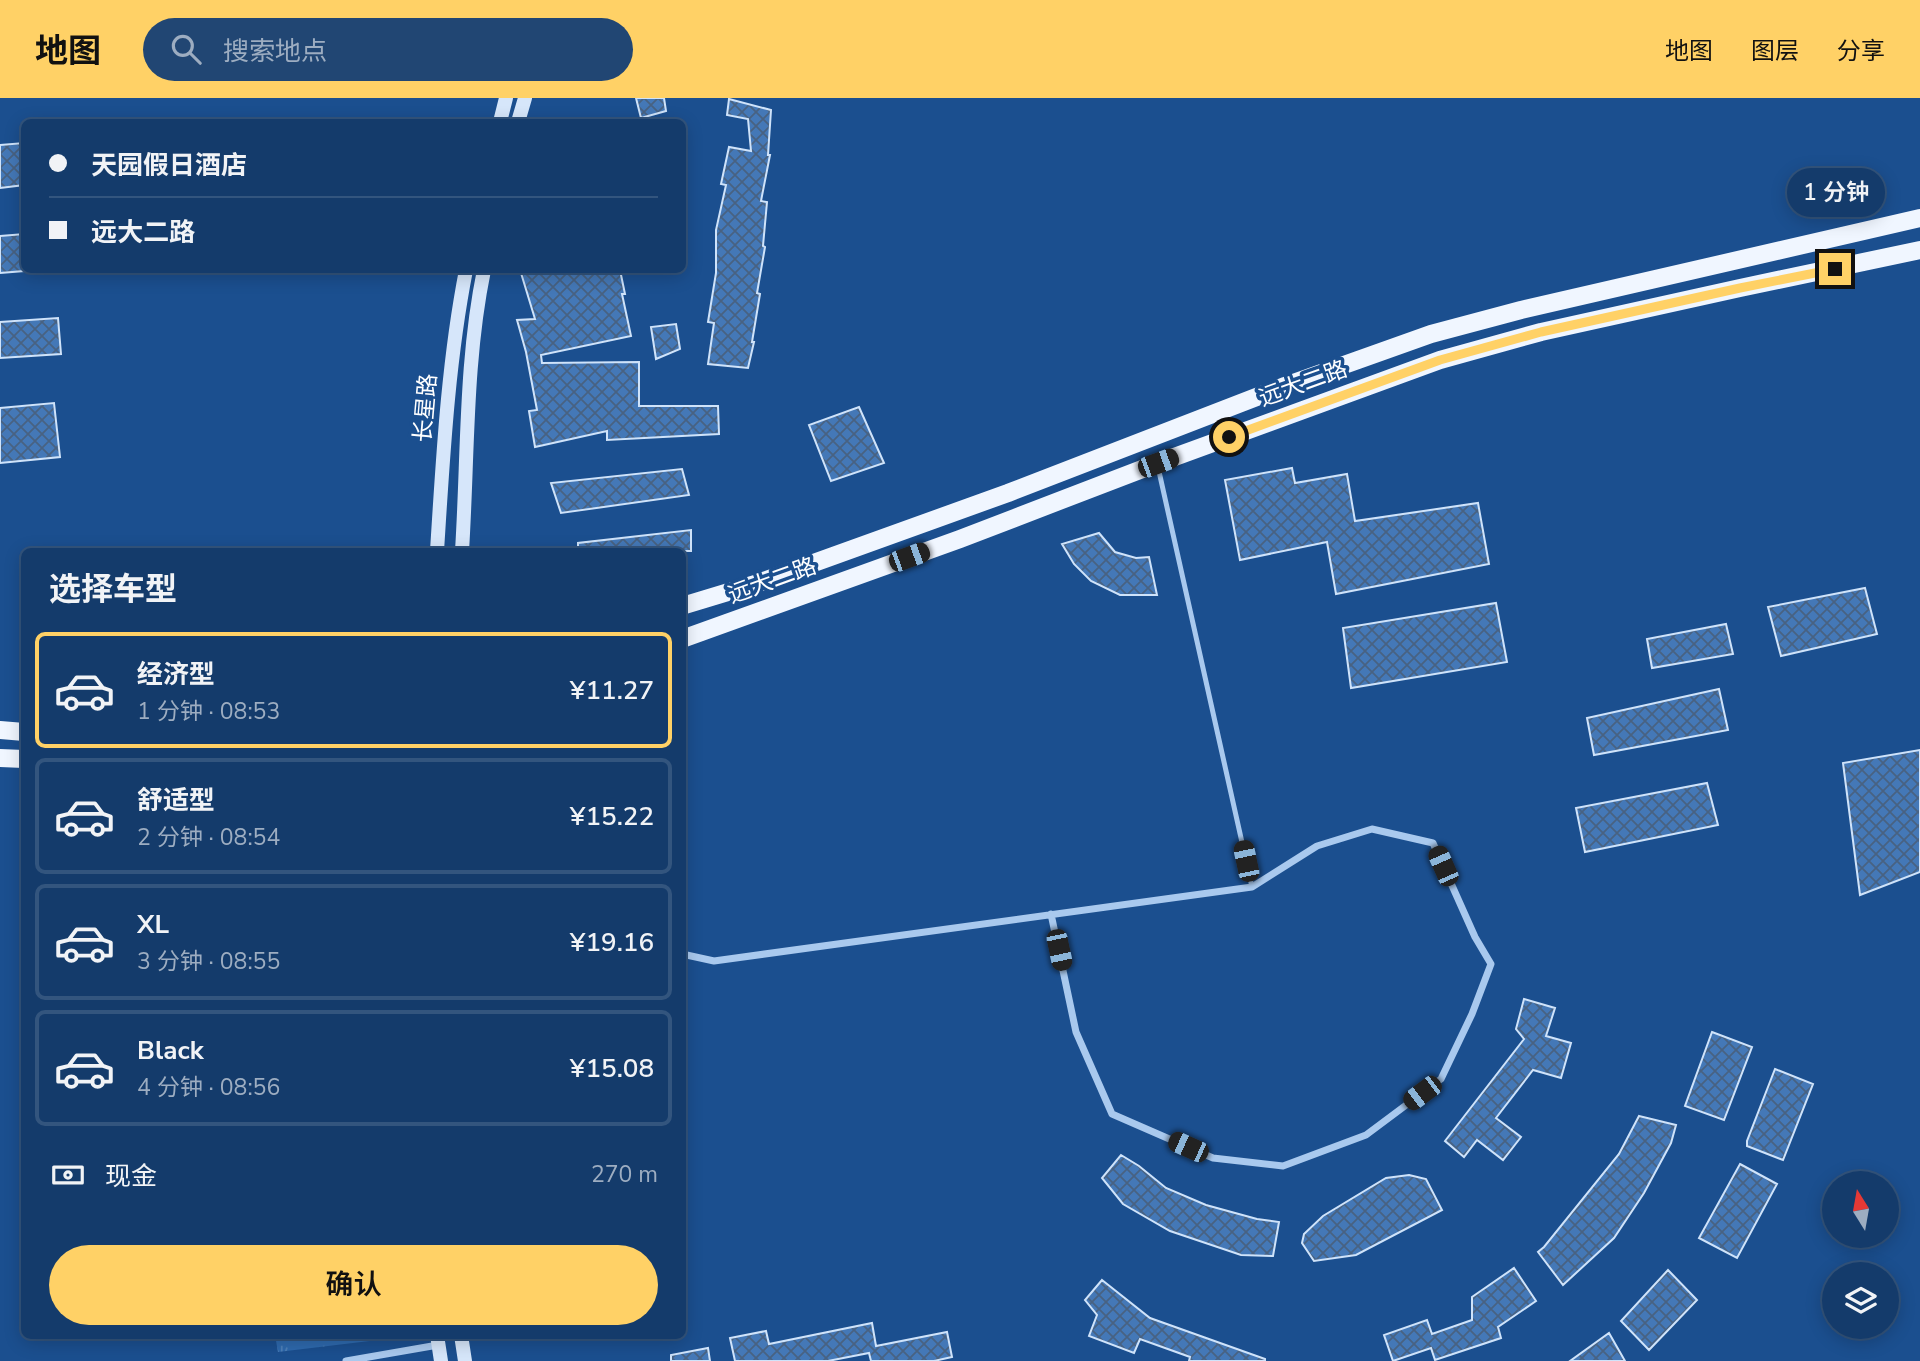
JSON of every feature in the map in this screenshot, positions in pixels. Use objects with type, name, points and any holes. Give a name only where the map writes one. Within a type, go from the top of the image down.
[{"type":"main road","points":[[501,119],[506,98]]},
{"type":"main road","points":[[520,119],[525,98]]},
{"type":"main road","name":"远大二路","points":[[686,605],[758,583],[1008,492],[1284,386],[1431,334],[1521,310],[1920,218]]},
{"type":"main road","name":"远大二路","points":[[686,638],[960,539],[1440,360],[1541,332],[1920,250]]},
{"type":"main road","name":"长星路","points":[[437,548],[446,415],[466,273]]},
{"type":"main road","name":"长星路","points":[[462,548],[471,367],[483,273]]},
{"type":"main road","points":[[0,730],[21,732]]},
{"type":"main road","points":[[0,758],[21,759]]},
{"type":"main road","points":[[461,1339],[464,1361]]},
{"type":"main road","points":[[438,1340],[441,1361]]},
{"type":"street","points":[[686,955],[714,961],[1051,914],[1252,887],[1317,846],[1372,829],[1433,843],[1475,937],[1491,964],[1472,1014],[1441,1079],[1366,1135],[1283,1166],[1213,1158],[1112,1114],[1076,1032],[1051,914]]},
{"type":"street","points":[[346,1361],[438,1340]]},
{"type":"lane","points":[[1158,463],[1252,887]]},
{"type":"green space","points":[[276,1339],[386,1339],[278,1352]]},
{"type":"building","points":[[636,98],[664,98],[666,111],[641,118]]},
{"type":"building","points":[[729,99],[771,110],[770,155],[761,201],[767,202],[765,247],[757,293],[760,294],[754,342],[748,368],[708,364],[714,323],[708,322],[716,273],[716,230],[726,185],[721,184],[729,147],[751,151],[748,119],[727,115]]},
{"type":"building","points":[[21,143],[21,185],[0,188],[0,145]]},
{"type":"building","points":[[21,234],[21,271],[0,273],[0,236]]},
{"type":"building","points":[[521,273],[621,273],[631,336],[541,355],[542,363],[639,362],[639,406],[718,406],[719,434],[607,440],[607,431],[535,447],[529,411],[537,410],[517,320],[535,319]]},
{"type":"building","points":[[58,318],[61,354],[0,358],[0,322]]},
{"type":"building","points":[[676,324],[680,349],[656,359],[651,327]]},
{"type":"building","points":[[54,403],[60,457],[0,463],[0,408]]},
{"type":"building","points":[[859,407],[884,463],[831,481],[809,425]]},
{"type":"building","points":[[1292,468],[1295,483],[1347,474],[1355,521],[1478,503],[1489,564],[1336,594],[1327,542],[1240,560],[1225,480]]},
{"type":"building","points":[[682,469],[689,495],[561,513],[551,483]]},
{"type":"building","points":[[691,530],[691,551],[686,551],[686,548],[578,548],[578,543]]},
{"type":"building","points":[[1099,533],[1115,552],[1136,558],[1149,557],[1157,595],[1120,595],[1091,581],[1074,564],[1062,544]]},
{"type":"building","points":[[1865,588],[1877,634],[1781,656],[1768,607]]},
{"type":"building","points":[[1496,603],[1507,662],[1351,688],[1343,628]]},
{"type":"building","points":[[1726,624],[1733,654],[1652,668],[1647,639]]},
{"type":"building","points":[[1719,689],[1728,730],[1594,755],[1587,718]]},
{"type":"building","points":[[1920,750],[1920,872],[1860,895],[1843,763]]},
{"type":"building","points":[[1707,783],[1718,825],[1585,852],[1576,808]]},
{"type":"building","points":[[1524,999],[1555,1008],[1546,1036],[1571,1043],[1561,1078],[1533,1070],[1496,1118],[1521,1137],[1503,1160],[1477,1140],[1464,1157],[1445,1141],[1524,1039],[1516,1029]]},
{"type":"building","points":[[1712,1032],[1752,1047],[1724,1120],[1685,1106]]},
{"type":"building","points":[[1775,1069],[1813,1084],[1783,1160],[1747,1146]]},
{"type":"building","points":[[1639,1116],[1676,1125],[1671,1143],[1644,1193],[1614,1238],[1563,1285],[1538,1252],[1619,1154]]},
{"type":"building","points":[[1121,1155],[1166,1188],[1206,1205],[1279,1222],[1273,1256],[1241,1255],[1170,1231],[1123,1204],[1102,1178]]},
{"type":"building","points":[[1740,1164],[1777,1184],[1737,1258],[1699,1238]]},
{"type":"building","points":[[1409,1175],[1426,1179],[1442,1210],[1356,1255],[1314,1261],[1302,1243],[1304,1234],[1323,1216],[1386,1178]]},
{"type":"building","points":[[1514,1268],[1536,1301],[1498,1327],[1501,1338],[1435,1360],[1431,1348],[1393,1361],[1384,1335],[1427,1320],[1432,1334],[1472,1320],[1472,1297]]},
{"type":"building","points":[[1668,1270],[1697,1300],[1649,1350],[1621,1321]]},
{"type":"building","points":[[1102,1280],[1150,1318],[1265,1361],[1189,1361],[1190,1357],[1140,1339],[1134,1353],[1089,1336],[1097,1315],[1085,1300]]},
{"type":"building","points":[[872,1323],[876,1346],[947,1332],[952,1357],[934,1361],[871,1361],[869,1353],[828,1361],[735,1361],[730,1338],[766,1331],[769,1344]]},
{"type":"building","points":[[1609,1333],[1625,1361],[1570,1361]]},
{"type":"building","points":[[708,1348],[710,1361],[671,1361],[671,1355]]},
{"type":"route","points":[[1229,437],[1440,360],[1541,332],[1835,269]]}]
